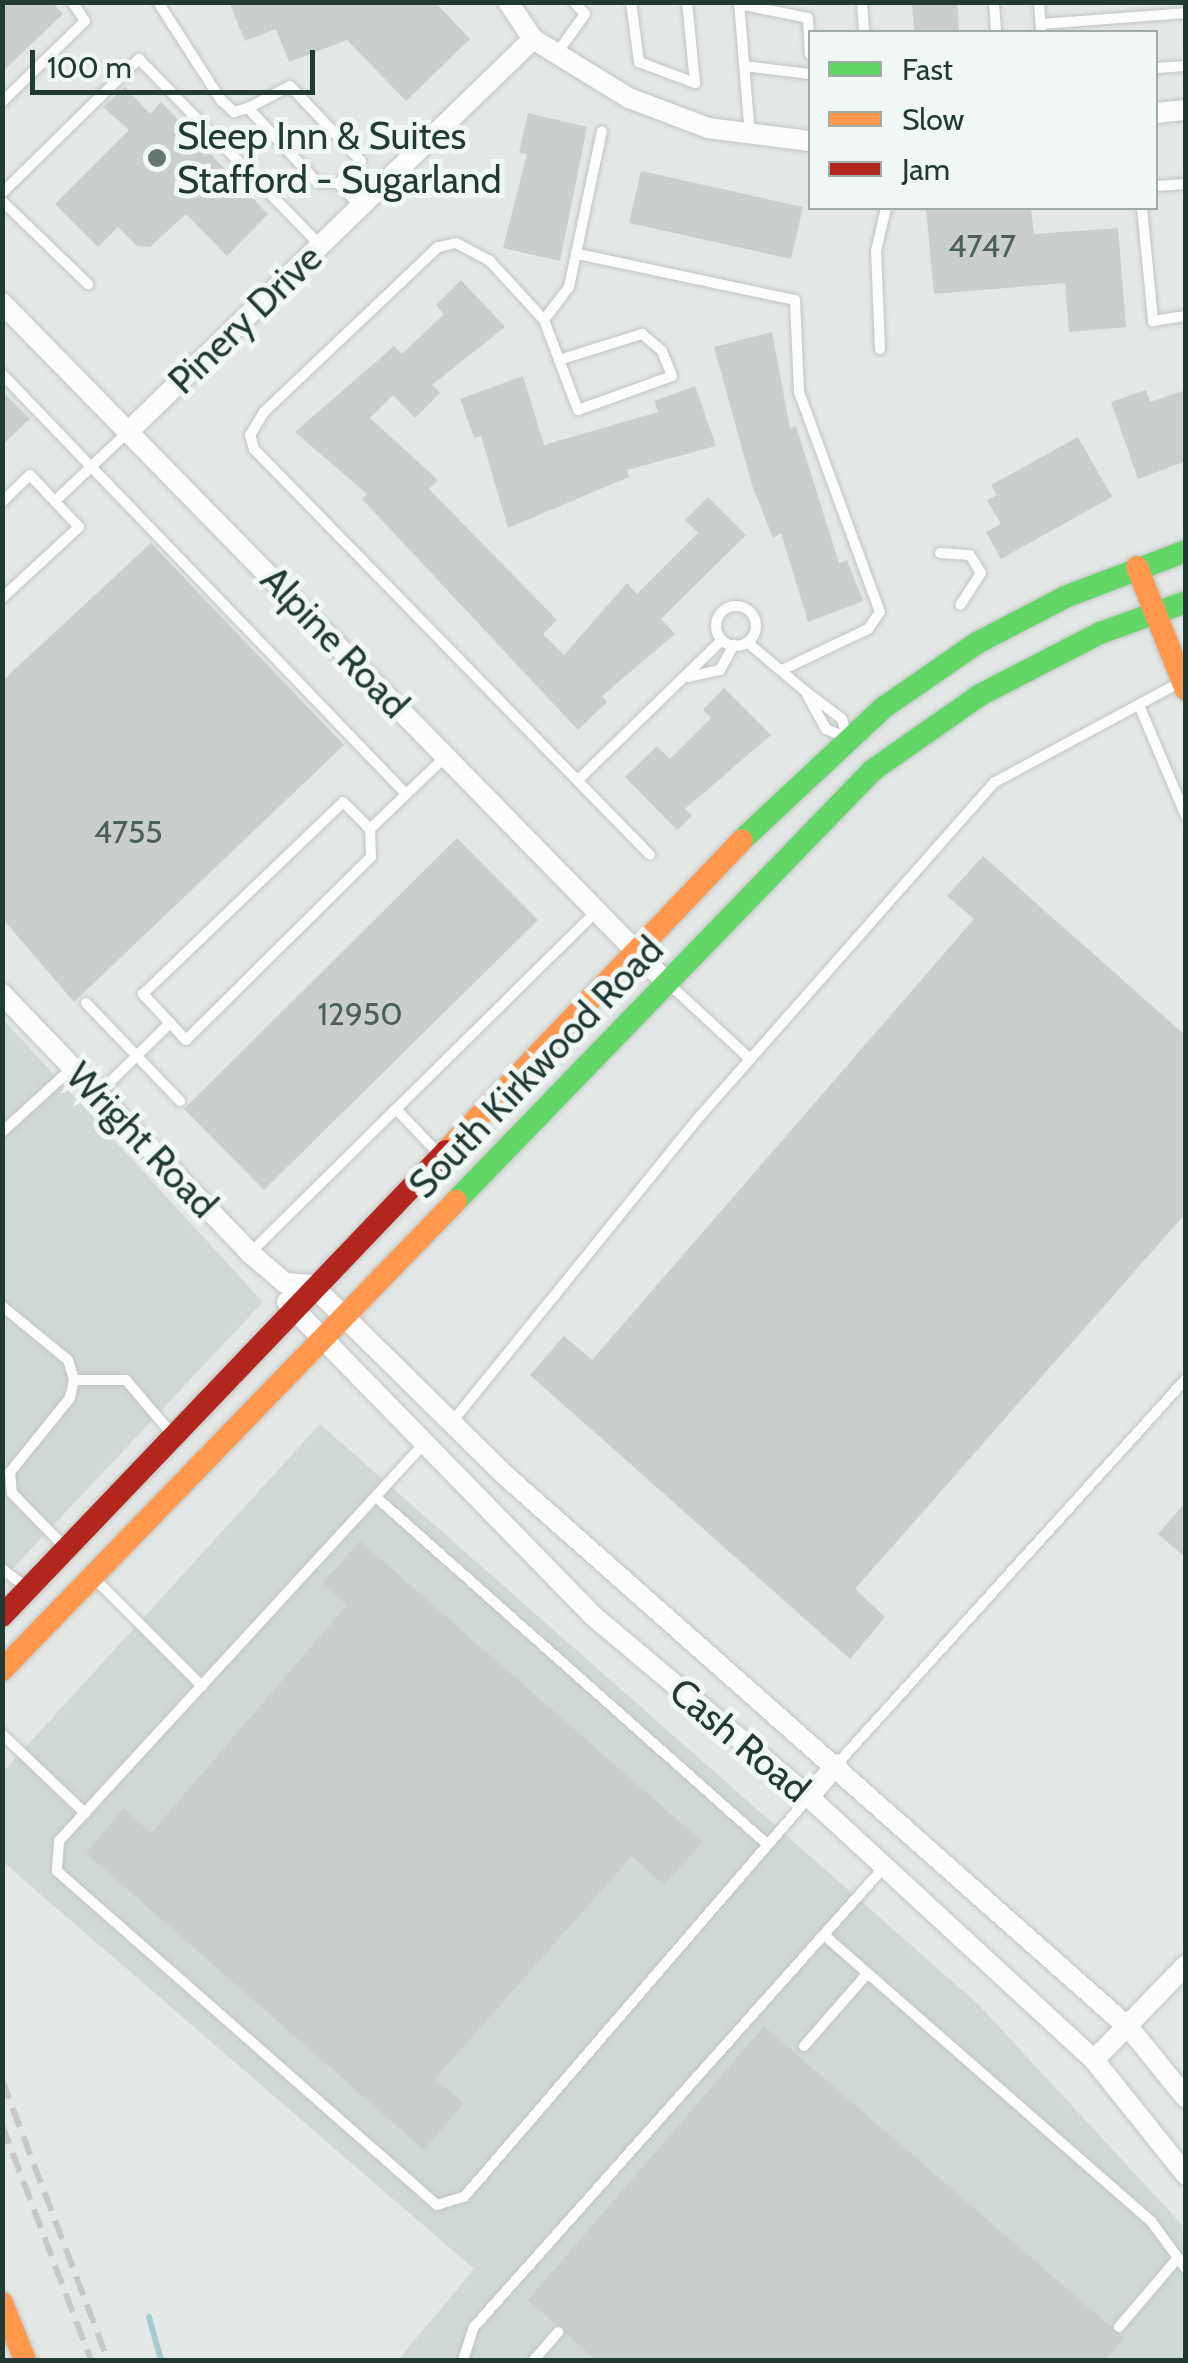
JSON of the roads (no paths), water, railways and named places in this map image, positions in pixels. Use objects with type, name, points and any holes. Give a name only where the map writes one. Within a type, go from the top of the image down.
[{"type":"main road","name":"South Kirkwood Road","points":[[2,1618],[63,1545],[633,948],[847,738],[978,643],[1137,568],[1186,551]]},
{"type":"main road","points":[[1137,568],[1184,686]]},
{"type":"main road","name":"South Kirkwood Road","points":[[2,1670],[873,770],[980,695],[1155,612],[1186,602]]},
{"type":"main road","points":[[847,738],[873,770]]},
{"type":"main road","points":[[63,1545],[94,1578]]},
{"type":"main road","points":[[27,1588],[56,1616]]},
{"type":"main road","points":[[2,1618],[30,1644]]},
{"type":"main road","points":[[2,2303],[25,2360]]},
{"type":"street","points":[[508,2],[533,38],[629,98],[750,136],[808,141]]},
{"type":"street","name":"Pinery Drive","points":[[129,431],[533,38]]},
{"type":"street","points":[[1158,113],[1186,110]]},
{"type":"street","name":"Alpine Road","points":[[2,303],[667,983]]},
{"type":"street","name":"Wright Road","points":[[2,994],[250,1253],[285,1283]]},
{"type":"street","points":[[287,1310],[285,1283],[312,1285],[345,1316]]},
{"type":"street","name":"Cash Road","points":[[287,1310],[592,1615],[809,1797],[1094,2060],[1186,2175]]},
{"type":"street","name":"Cash Road","points":[[345,1316],[452,1422],[1130,2029],[1186,2098]]},
{"type":"street","points":[[809,1797],[837,1764]]},
{"type":"street","points":[[1094,2060],[1130,2029],[1186,1965]]},
{"type":"lane","points":[[2,102],[86,21],[72,2]]},
{"type":"lane","points":[[158,2],[221,100],[234,112],[290,86],[361,162],[338,183],[318,183],[248,108]]},
{"type":"lane","points":[[556,55],[584,8],[574,2]]},
{"type":"lane","points":[[631,2],[638,62],[696,83],[687,2]]},
{"type":"lane","points":[[862,2],[864,30]]},
{"type":"lane","points":[[994,2],[996,30]]},
{"type":"lane","points":[[1039,2],[1041,28],[1186,13]]},
{"type":"lane","points":[[750,136],[739,3],[808,18],[809,30]]},
{"type":"lane","points":[[2,193],[139,59],[320,245]]},
{"type":"lane","points":[[744,66],[808,74]]},
{"type":"lane","points":[[1158,68],[1186,66]]},
{"type":"lane","points":[[544,320],[562,303],[578,254],[602,131]]},
{"type":"lane","points":[[338,183],[360,206]]},
{"type":"lane","points":[[1158,186],[1186,184]]},
{"type":"lane","points":[[2,201],[88,284]]},
{"type":"lane","points":[[880,349],[876,251],[886,210]]},
{"type":"lane","points":[[1142,210],[1153,321],[1186,316]]},
{"type":"lane","points":[[559,360],[642,334],[662,351],[672,376],[578,410],[559,360],[544,320],[471,246],[438,247],[264,412],[250,435],[254,449],[650,855]]},
{"type":"lane","points":[[578,254],[796,300],[800,392],[880,612],[868,629],[784,669]]},
{"type":"lane","points":[[2,374],[406,794]]},
{"type":"lane","points":[[55,501],[129,431]]},
{"type":"lane","points":[[2,502],[30,475],[79,527],[2,598]]},
{"type":"lane","points":[[940,552],[970,555],[982,573],[960,605]]},
{"type":"lane","points":[[722,640],[716,620],[737,606],[755,621],[747,642]]},
{"type":"lane","points":[[578,780],[689,677],[722,640]]},
{"type":"lane","points":[[722,640],[734,645],[747,642],[784,669],[842,719],[847,738]]},
{"type":"lane","points":[[689,677],[720,670],[734,645]]},
{"type":"lane","points":[[452,1422],[750,1059],[995,782],[1184,686]]},
{"type":"lane","points":[[805,691],[826,730],[847,738]]},
{"type":"lane","points":[[1141,710],[1186,816]]},
{"type":"lane","points":[[370,829],[446,756]]},
{"type":"lane","points":[[344,802],[370,829],[372,858],[186,1040],[143,994],[344,802]]},
{"type":"lane","points":[[250,1253],[597,911]]},
{"type":"lane","points":[[667,983],[750,1059]]},
{"type":"lane","points":[[86,1003],[180,1101]]},
{"type":"lane","points":[[98,1094],[170,1024]]},
{"type":"lane","points":[[2,1132],[72,1067]]},
{"type":"lane","points":[[396,1110],[438,1154]]},
{"type":"lane","points":[[2,1306],[68,1360],[74,1380],[70,1398],[10,1472],[12,1493],[63,1545]]},
{"type":"lane","points":[[837,1764],[1186,1379]]},
{"type":"lane","points":[[74,1380],[126,1380],[172,1434]]},
{"type":"lane","points":[[421,1447],[60,1840],[57,1871],[437,2204],[464,2197],[809,1797]]},
{"type":"lane","points":[[376,1496],[768,1846]]},
{"type":"lane","points":[[2,1568],[27,1588]]},
{"type":"lane","points":[[94,1578],[202,1686]]},
{"type":"lane","points":[[2,1734],[85,1813]]},
{"type":"lane","points":[[464,2360],[474,2328],[885,1866]]},
{"type":"lane","points":[[824,1935],[1151,2221],[1186,2269]]},
{"type":"lane","points":[[804,2046],[868,1974]]},
{"type":"lane","points":[[1119,2327],[1178,2258]]},
{"type":"lane","points":[[534,2360],[558,2332]]},
{"type":"waterway","points":[[149,2317],[161,2360]]},
{"type":"railway","points":[[2,2080],[108,2360]]},
{"type":"railway","points":[[2,2125],[91,2360]]},
{"type":"place","name":"Sleep Inn & Suites Stafford - Sugarland","points":[[157,158]]}]
